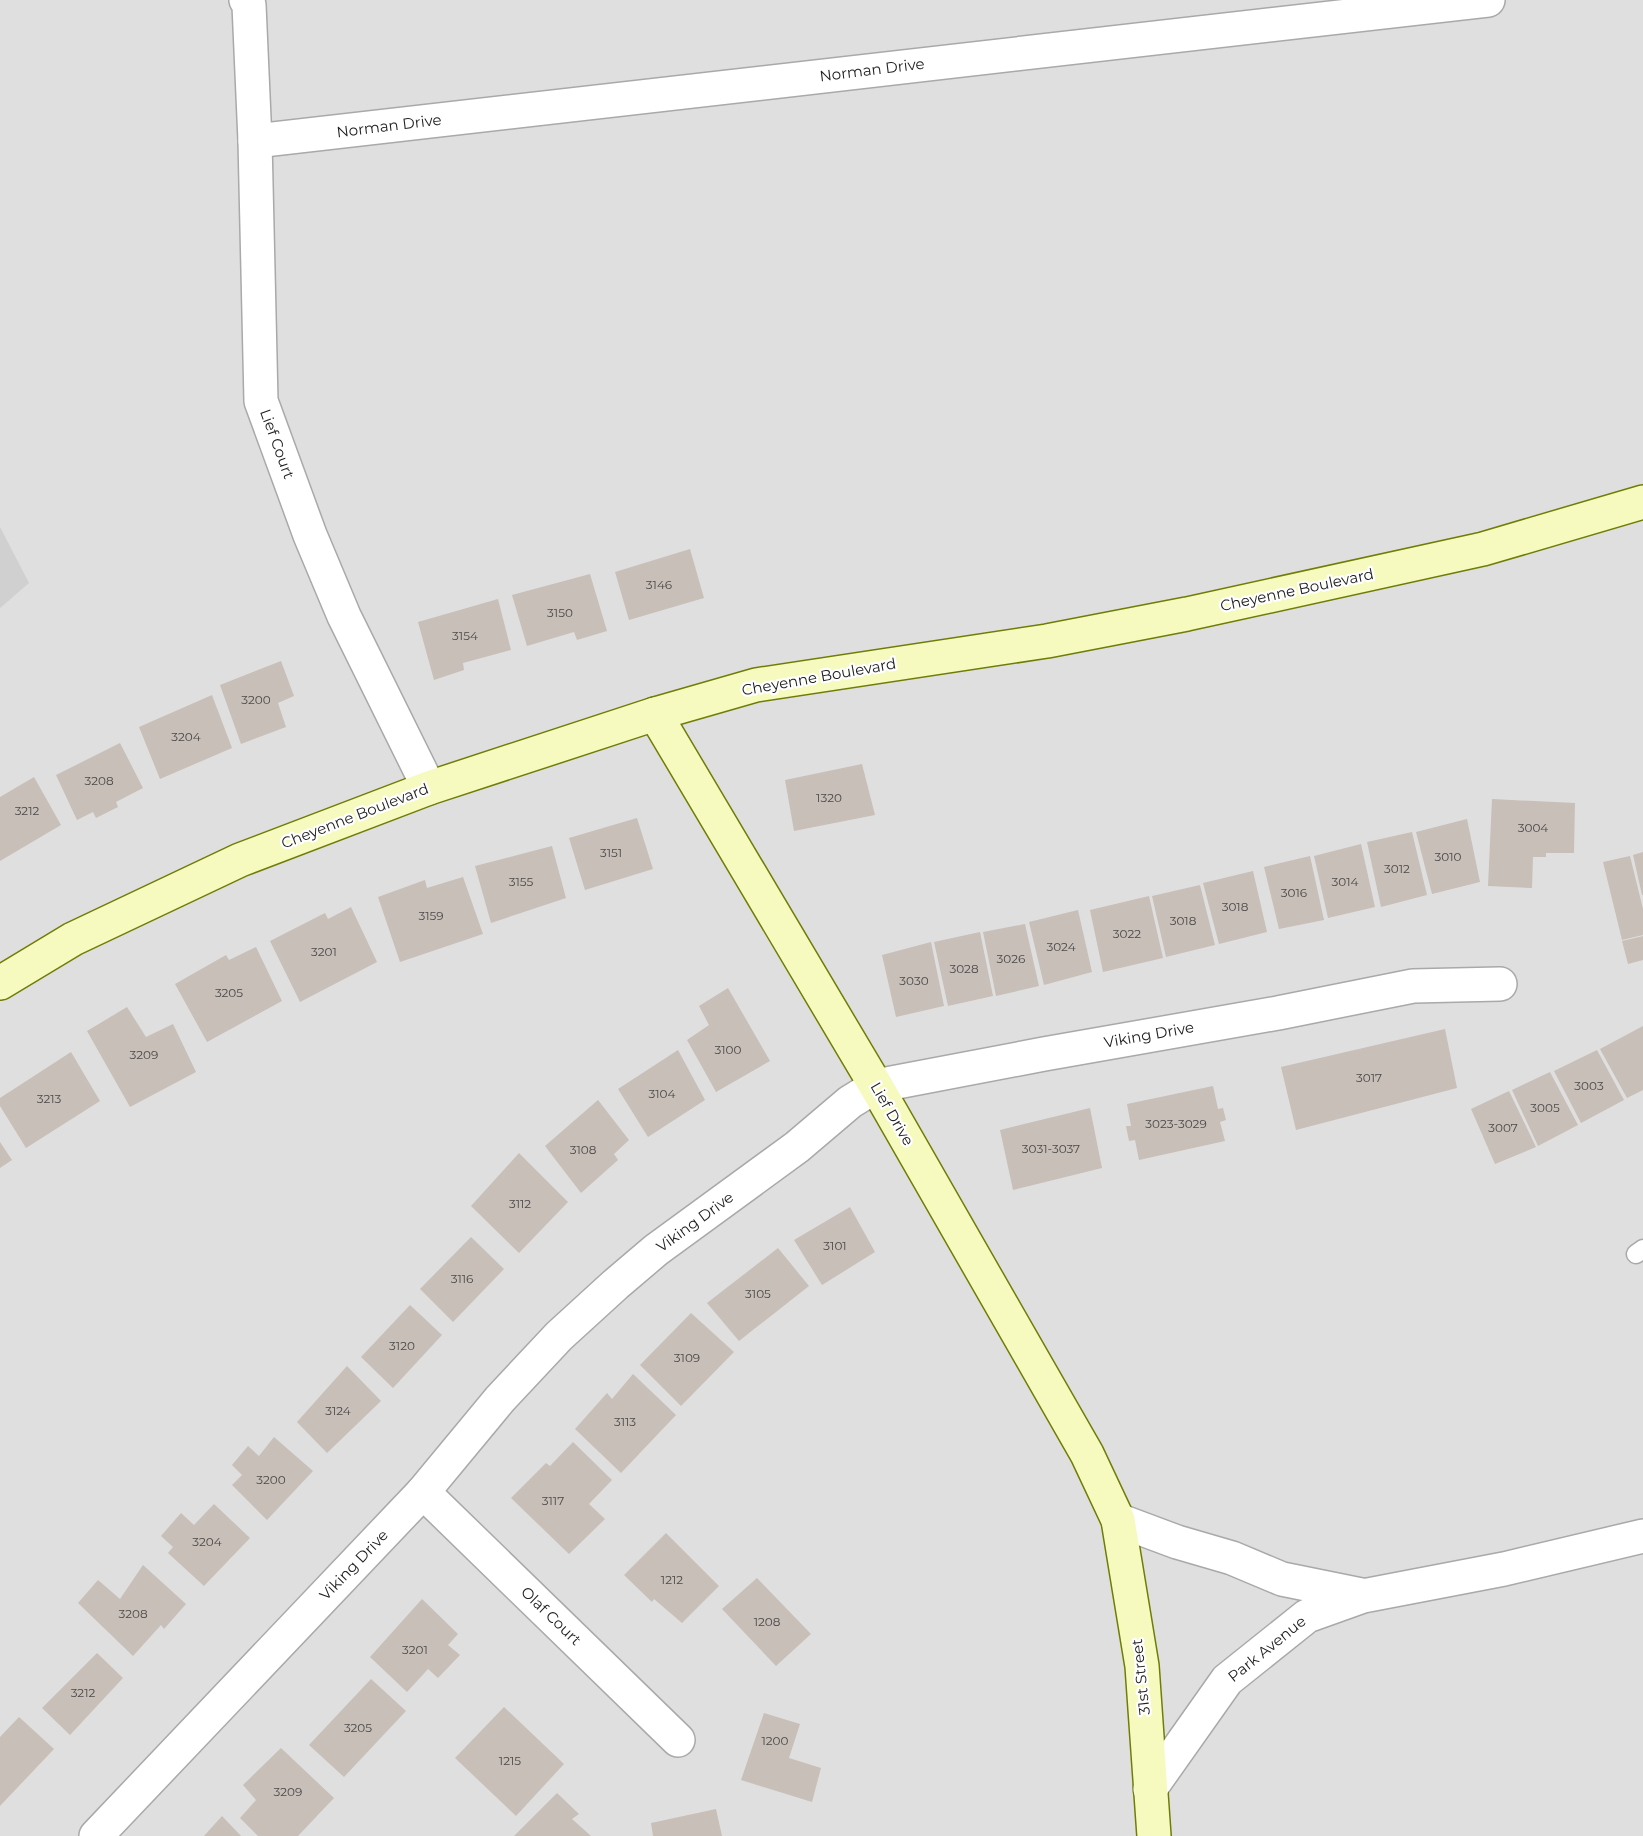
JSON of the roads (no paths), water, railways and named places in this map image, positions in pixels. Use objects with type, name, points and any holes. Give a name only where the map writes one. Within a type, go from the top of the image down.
[{"type":"street","name":"Lief Court","points":[[246,0],[249,5],[255,141],[261,401],[310,535],[344,616],[429,788]]},
{"type":"street","name":"Norman Drive","points":[[255,141],[1488,0]]},
{"type":"street","name":"Cheyenne Boulevard","points":[[0,983],[74,939],[240,860],[429,788],[655,714],[756,685],[1047,641],[1199,611],[1483,549],[1643,502]]},
{"type":"street","name":"Lief Drive","points":[[655,714],[876,1086],[1087,1454],[1118,1520]]},
{"type":"street","name":"Viking Drive","points":[[96,1836],[423,1492],[500,1399],[559,1336],[656,1250],[797,1147],[850,1102],[876,1086],[1278,1013],[1413,986],[1500,984]]},
{"type":"street","name":"Olaf Court","points":[[423,1492],[678,1740]]},
{"type":"street","name":"Park Avenue","points":[[1118,1520],[1177,1542],[1232,1558],[1282,1579],[1363,1596]]},
{"type":"street","name":"31st Street","points":[[1118,1520],[1142,1666],[1154,1836]]},
{"type":"street","name":"Park Avenue","points":[[1150,1789],[1227,1680],[1307,1616],[1363,1596],[1504,1569],[1643,1536]]}]
